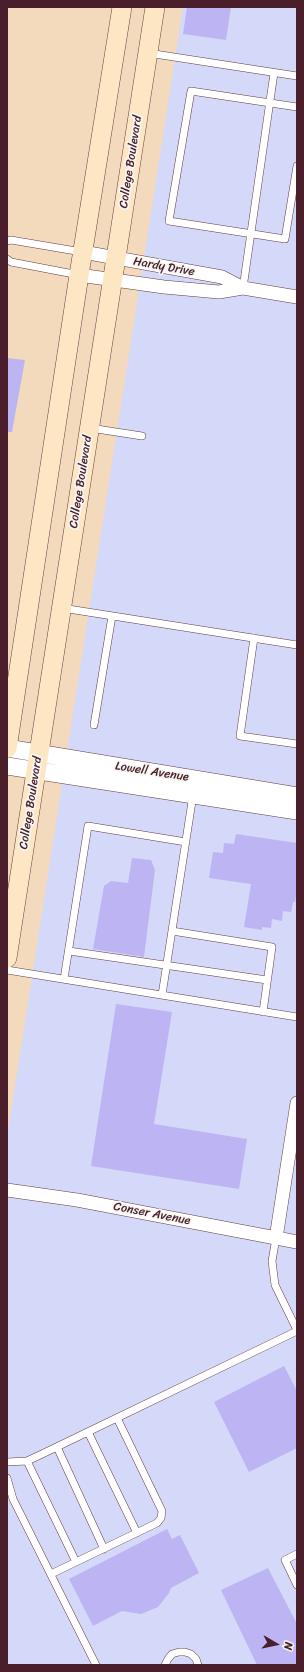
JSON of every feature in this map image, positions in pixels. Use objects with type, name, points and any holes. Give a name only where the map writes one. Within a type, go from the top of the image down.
[{"type":"main road","points":[[7,748],[79,275],[122,7]]},
{"type":"main road","name":"College Boulevard","points":[[7,958],[155,7]]},
{"type":"street","name":"Hardy Drive","points":[[83,252],[222,277],[243,288],[297,297]]},
{"type":"street","name":"Hardy Drive","points":[[79,275],[219,292],[243,288]]},
{"type":"street","name":"Lowell Avenue","points":[[7,748],[38,762],[193,795],[297,811]]},
{"type":"street","name":"Lowell Avenue","points":[[7,766],[38,762],[297,796]]},
{"type":"street","points":[[276,1238],[297,1103]]},
{"type":"street","name":"Conser Avenue","points":[[7,1190],[77,1200],[297,1242]]},
{"type":"lane","points":[[148,53],[297,76]]},
{"type":"lane","points":[[243,288],[274,73]]},
{"type":"lane","points":[[297,107],[191,91],[170,220],[286,239],[297,166]]},
{"type":"lane","points":[[7,241],[11,240],[83,252]]},
{"type":"lane","points":[[7,259],[11,262],[79,275]]},
{"type":"lane","points":[[89,428],[142,436]]},
{"type":"lane","points":[[61,608],[297,645]]},
{"type":"lane","points":[[94,724],[112,616]]},
{"type":"lane","points":[[254,638],[240,736],[297,744]]},
{"type":"lane","points":[[162,995],[193,795]]},
{"type":"lane","points":[[64,979],[88,826],[186,842]]},
{"type":"lane","points":[[172,931],[272,947],[263,1012]]},
{"type":"lane","points":[[69,951],[267,980]]},
{"type":"lane","points":[[7,970],[297,1017]]},
{"type":"lane","points":[[7,1462],[27,1461],[297,1331],[275,1285],[272,1261],[276,1238]]},
{"type":"lane","points":[[50,1574],[157,1523],[161,1518],[162,1511],[117,1418]]},
{"type":"lane","points":[[88,1432],[137,1533]]},
{"type":"lane","points":[[57,1447],[104,1549]]},
{"type":"lane","points":[[27,1461],[76,1562]]},
{"type":"lane","points":[[7,1478],[13,1499],[96,1665]]},
{"type":"lane","points":[[297,1554],[285,1560],[297,1585]]},
{"type":"lane","points":[[165,1665],[172,1654],[185,1652],[191,1654],[196,1659],[198,1665]]},
{"type":"path","points":[[297,1210],[297,1218]]},
{"type":"shaded area","points":[[183,7],[297,7],[297,1665],[7,1665],[7,1137]]},
{"type":"building","points":[[187,7],[231,7],[226,40],[183,34]]},
{"type":"building","points":[[7,358],[25,360],[12,432],[7,432]]},
{"type":"building","points":[[236,834],[297,843],[297,890],[295,902],[293,902],[291,912],[283,911],[282,921],[272,919],[271,928],[262,927],[262,930],[244,927],[251,884],[209,878],[213,852],[223,853],[224,843],[234,844]]},
{"type":"building","points":[[132,858],[151,860],[155,870],[144,957],[93,949],[104,886],[111,881],[128,883]]},
{"type":"building","points":[[116,1004],[172,1012],[154,1124],[247,1139],[239,1189],[91,1166]]},
{"type":"building","points":[[284,1366],[297,1391],[297,1448],[249,1472],[214,1402]]},
{"type":"building","points":[[167,1529],[172,1539],[180,1535],[199,1573],[171,1588],[158,1607],[141,1614],[122,1611],[93,1626],[69,1579]]},
{"type":"building","points":[[268,1568],[297,1624],[297,1665],[257,1665],[221,1590]]}]
